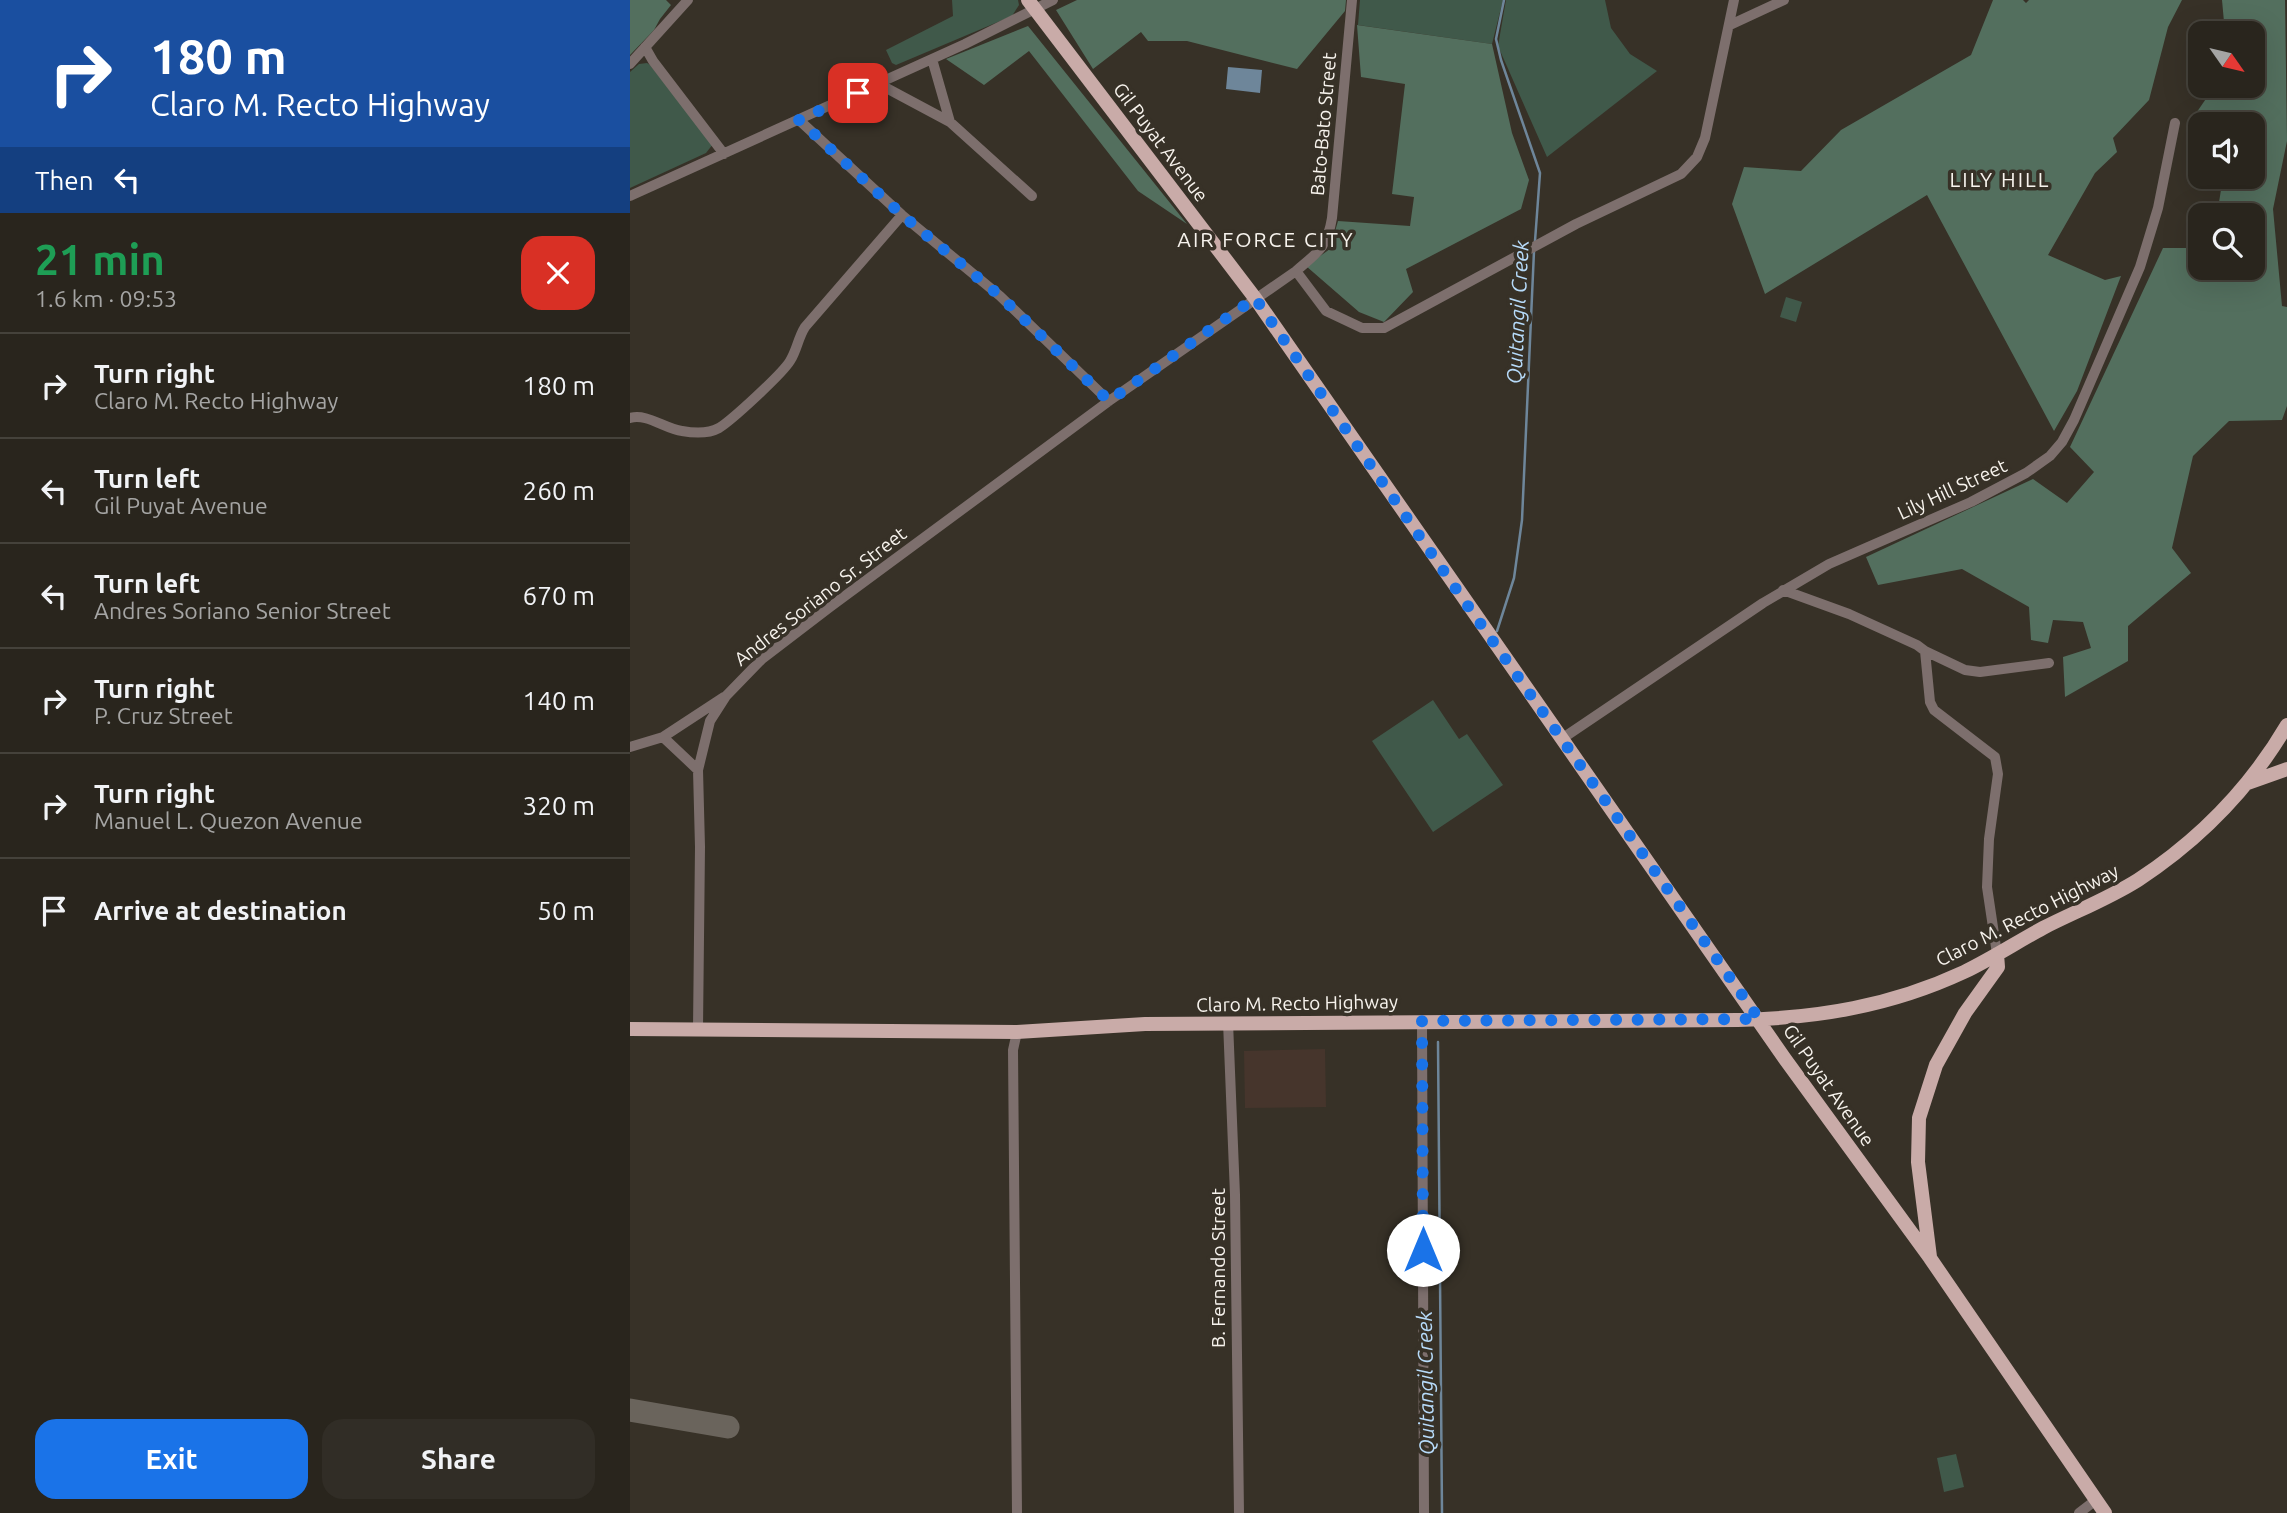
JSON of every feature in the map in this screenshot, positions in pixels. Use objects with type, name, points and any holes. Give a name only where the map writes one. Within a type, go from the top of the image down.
[{"type":"main road","name":"Gil Puyat Avenue","points":[[1031,5],[1255,298],[1785,1059],[1930,1258],[2105,1513]]},
{"type":"main road","name":"Claro M. Recto Highway","points":[[630,1029],[1017,1032],[1228,1022],[1759,1019],[1812,1016],[1874,1004],[1937,983],[2136,881],[2198,834],[2248,783],[2287,725]]},
{"type":"main road","points":[[2248,783],[2287,769]]},
{"type":"main road","points":[[1930,1258],[1917,1162],[1919,1118],[1936,1065],[1965,1013],[1998,967],[1997,954]]},
{"type":"street","points":[[630,64],[688,0]]},
{"type":"street","points":[[630,196],[932,59],[1031,5],[1053,0]]},
{"type":"street","name":"Bato-Bato Street","points":[[1255,298],[1296,271],[1329,238],[1352,0]]},
{"type":"street","points":[[1730,25],[1784,0]]},
{"type":"street","points":[[1296,271],[1326,311],[1363,328],[1384,328],[1533,248],[1674,177],[1697,157],[1705,138],[1730,25],[1730,1]]},
{"type":"street","points":[[645,47],[724,154]]},
{"type":"street","points":[[932,59],[950,122]]},
{"type":"street","points":[[877,83],[950,122],[1032,197]]},
{"type":"street","points":[[799,120],[902,215],[1000,296],[1109,401]]},
{"type":"street","name":"Lily Hill Street","points":[[1563,738],[1783,590],[1829,564],[1970,502],[2026,473],[2050,456],[2062,442],[2074,420],[2140,267],[2158,208],[2175,123]]},
{"type":"street","points":[[630,418],[636,416],[679,431],[705,432],[719,428],[781,373],[790,361],[805,327],[902,215]]},
{"type":"street","name":"Andres Soriano Sr. Street","points":[[698,1028],[698,770],[710,721],[726,696],[762,659],[1109,401],[1255,298]]},
{"type":"street","points":[[1783,590],[1849,614],[1965,670],[1980,672],[2049,663]]},
{"type":"street","points":[[1925,651],[1930,702],[1934,710],[1986,748],[1995,757],[1998,765],[1987,877],[1997,954]]},
{"type":"street","points":[[630,747],[663,737],[726,696]]},
{"type":"street","points":[[663,737],[698,770]]},
{"type":"street","points":[[2271,751],[2287,739]]},
{"type":"street","points":[[1422,1021],[1424,1513]]},
{"type":"street","name":"B. Fernando Street","points":[[1228,1022],[1235,1195],[1239,1513]]},
{"type":"street","points":[[1017,1032],[1013,1050],[1017,1513]]},
{"type":"street","points":[[2079,1513],[2096,1500]]},
{"type":"shaded area","points":[[1325,1049],[1326,1107],[1245,1108],[1244,1051]]},
{"type":"green space","points":[[630,0],[666,0],[671,5],[654,30],[630,55]]},
{"type":"green space","points":[[952,0],[1018,0],[1019,5],[1012,16],[896,65],[892,63],[886,50],[953,16]]},
{"type":"green space","points":[[1077,0],[1346,0],[1345,11],[1297,69],[1187,41],[1148,41],[1141,32],[1093,69],[1056,10]]},
{"type":"green space","points":[[1360,0],[1503,0],[1492,44],[1358,25]]},
{"type":"green space","points":[[1506,0],[1605,0],[1611,28],[1630,54],[1657,71],[1547,157],[1498,46]]},
{"type":"green space","points":[[1993,0],[2023,0],[2026,3],[2029,0],[2182,0],[2168,27],[2149,100],[2113,138],[2117,152],[2095,173],[2048,255],[2105,280],[2121,276],[2077,391],[2054,431],[1927,195],[1765,294],[1732,204],[1744,167],[1801,171],[1841,130],[1971,55]]},
{"type":"green space","points":[[2222,0],[2285,0],[2287,141],[2273,209],[2282,306],[2287,307],[2287,406],[2282,420],[2229,421],[2193,456],[2172,548],[2191,573],[2128,626],[2128,661],[2065,697],[2063,657],[2091,648],[2083,622],[2053,620],[2048,643],[2031,640],[2029,607],[1962,569],[1878,585],[1866,557],[2033,479],[2067,503],[2094,472],[2070,447],[2163,248],[2188,248],[2188,280],[2265,280],[2265,203],[2219,203],[2221,189],[2265,189],[2265,112],[2197,112],[2206,98],[2265,98],[2265,21],[2224,21]]},
{"type":"green space","points":[[1357,25],[1492,44],[1512,133],[1529,180],[1521,209],[1406,269],[1413,292],[1384,322],[1359,312],[1306,266],[1330,249],[1338,221],[1410,226],[1414,197],[1392,194],[1405,84],[1361,77]]},
{"type":"green space","points":[[1028,26],[1187,224],[1138,191],[1029,51],[984,85],[946,59]]},
{"type":"green space","points":[[647,63],[713,144],[706,153],[630,188],[630,72],[639,64]]},
{"type":"green space","points":[[1786,297],[1802,302],[1796,322],[1780,317]]},
{"type":"green space","points":[[1433,700],[1459,739],[1467,734],[1503,785],[1433,832],[1372,741]]},
{"type":"green space","points":[[1956,1454],[1964,1487],[1944,1492],[1937,1458]]},
{"type":"water","points":[[1228,67],[1262,70],[1260,93],[1226,89]]},
{"type":"waterway","name":"Quitangil Creek","points":[[1504,0],[1496,39],[1540,173],[1535,241]]},
{"type":"waterway","name":"Quitangil Creek","points":[[1497,631],[1514,578],[1522,520],[1534,251]]},
{"type":"waterway","name":"Quitangil Creek","points":[[1438,1042],[1442,1513]]},
{"type":"taxiway","points":[[630,1410],[728,1427]]},
{"type":"district","name":"LILY HILL","points":[[2000,179]]},
{"type":"district","name":"AIR FORCE CITY","points":[[1266,239]]},
{"type":"route","points":[[858,93],[799,120],[902,215],[1000,296],[1109,401],[1255,298],[1759,1019],[1422,1021],[1423,1250]]}]
